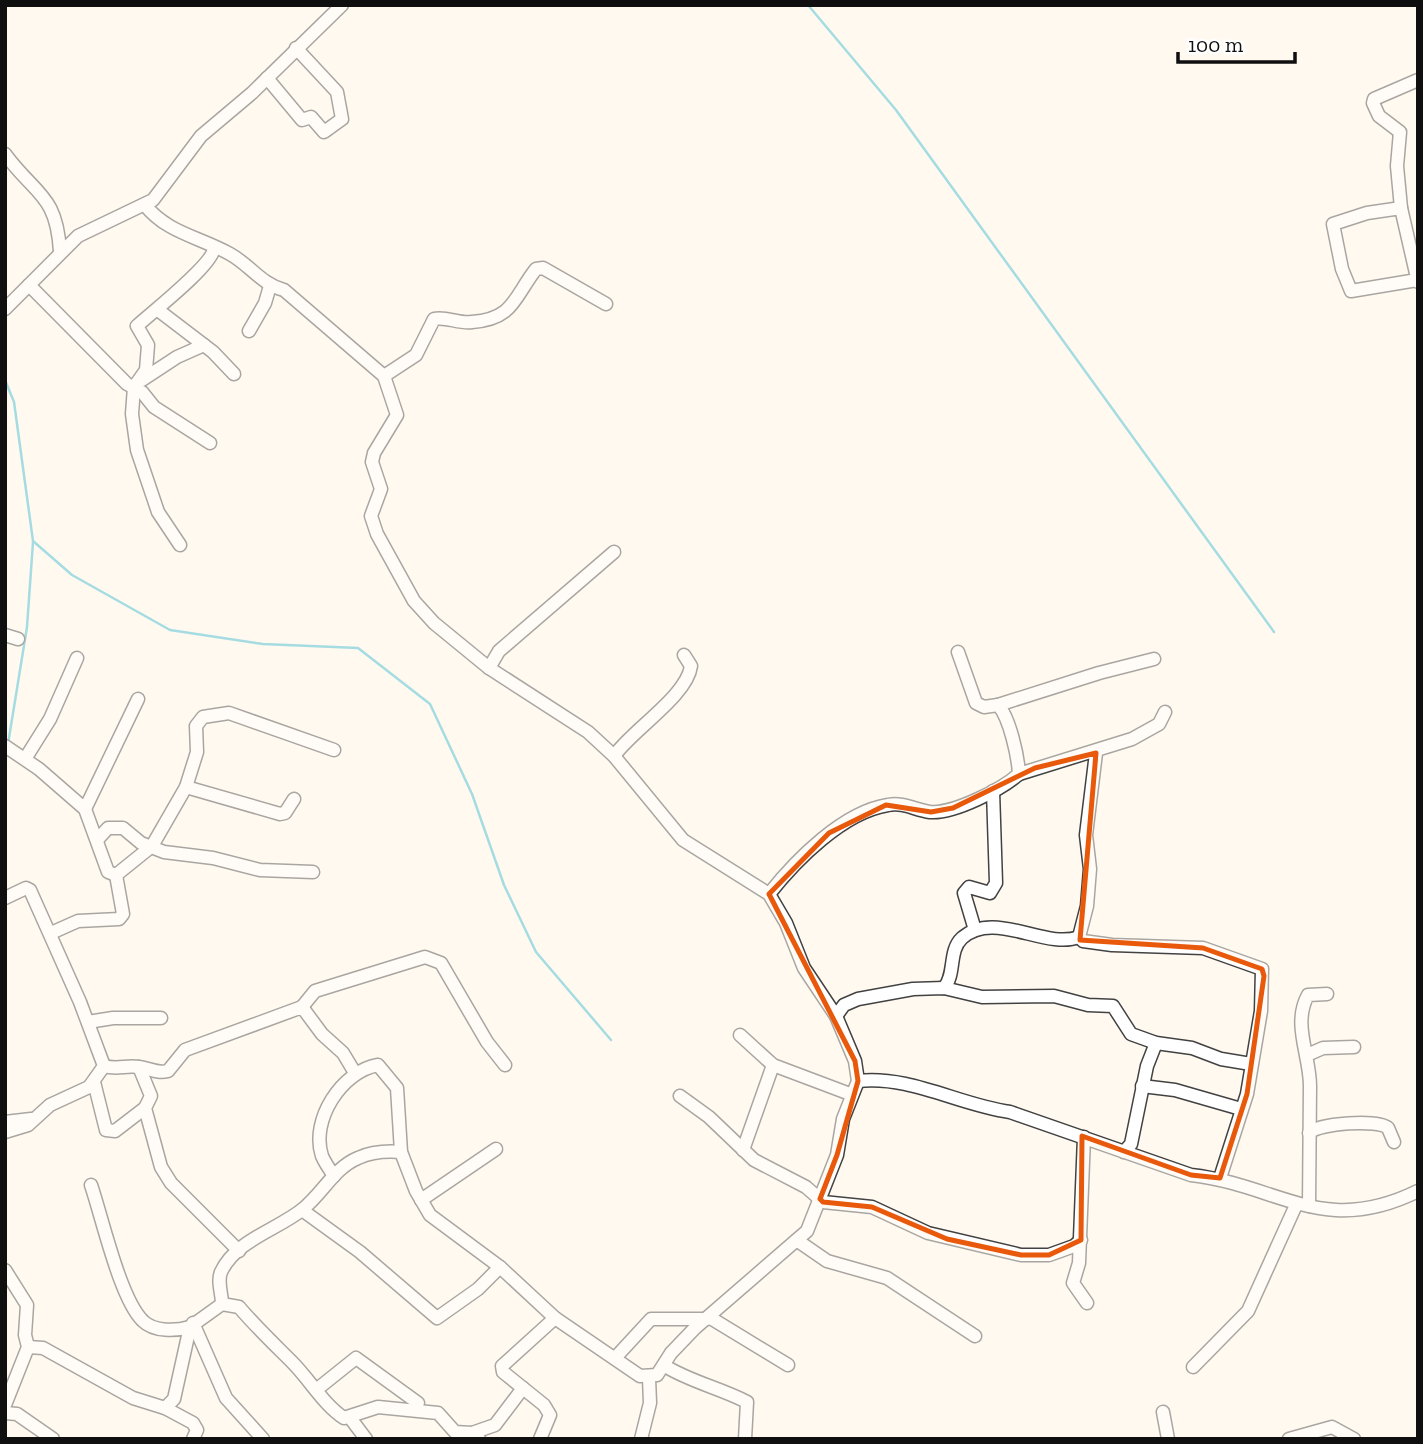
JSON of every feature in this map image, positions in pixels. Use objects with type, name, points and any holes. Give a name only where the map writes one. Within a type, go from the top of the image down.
[{"type":"street","points":[[5,309],[60,252],[96,225],[145,205],[159,193],[201,136],[267,78],[342,5]]},
{"type":"street","points":[[267,78],[302,120],[311,117],[324,132],[342,119],[337,92],[296,48]]},
{"type":"street","points":[[1401,208],[1367,213],[1333,224],[1342,269],[1351,291],[1417,281],[1401,208],[1397,166],[1400,132],[1379,116],[1373,103],[1374,99],[1418,79]]},
{"type":"street","points":[[5,154],[40,191],[54,211],[60,252]]},
{"type":"street","points":[[145,205],[154,217],[173,229],[232,255],[270,286],[284,290],[384,376],[397,415],[374,453],[372,462],[382,489],[371,516],[372,523],[414,601],[434,623],[489,668],[588,732],[614,756],[682,839],[769,894],[786,923],[804,968],[836,1016],[855,1061],[858,1081],[850,1094],[837,1155],[812,1222],[797,1241],[671,1353],[657,1375],[649,1378],[640,1376],[555,1318],[500,1267],[430,1214],[421,1200],[401,1152],[397,1088],[393,1079],[378,1065],[355,1073],[334,1098],[324,1118],[320,1138],[322,1156],[334,1176]]},
{"type":"street","points":[[180,545],[158,512],[145,481],[132,414],[137,385],[148,364],[148,345],[136,326],[158,310],[169,295],[211,260],[214,247]]},
{"type":"street","points":[[384,376],[416,355],[434,319],[472,323],[506,312],[514,305],[536,269],[543,268],[606,304]]},
{"type":"street","points":[[29,285],[74,332],[137,385],[154,407],[210,443]]},
{"type":"street","points":[[249,331],[265,303],[270,286]]},
{"type":"street","points":[[158,310],[204,345],[234,374]]},
{"type":"street","points":[[137,385],[177,356],[204,345]]},
{"type":"street","points":[[489,668],[499,651],[614,552]]},
{"type":"street","points":[[958,652],[976,703],[984,708],[1154,659]]},
{"type":"street","points":[[614,756],[627,738],[685,681],[691,666],[684,655]]},
{"type":"street","points":[[76,658],[50,719],[15,752],[85,808],[107,872],[116,876]]},
{"type":"street","points":[[85,808],[138,699]]},
{"type":"street","points":[[998,705],[1008,725],[1019,774]]},
{"type":"street","points":[[116,876],[152,846],[186,787],[197,752],[197,721],[223,712],[334,750]]},
{"type":"street","points":[[769,894],[829,833],[859,816],[886,805],[902,804],[930,812],[953,808],[993,791],[1019,774],[1065,758],[1096,753],[1150,732],[1159,724],[1165,712]]},
{"type":"street","points":[[1079,937],[1090,869],[1086,835],[1096,753]]},
{"type":"street","points":[[186,787],[281,814],[285,813],[294,799]]},
{"type":"street","points":[[975,930],[964,893],[969,887],[990,893],[996,883],[993,791]]},
{"type":"street","points":[[97,840],[108,828],[122,828],[141,844],[164,852],[213,858],[260,870],[313,872]]},
{"type":"street","points":[[51,933],[78,921],[119,919],[122,914],[116,876]]},
{"type":"street","points":[[10,896],[26,888],[30,890],[51,933],[104,1066]]},
{"type":"street","points":[[944,988],[948,983],[955,949],[961,938],[975,930],[1011,930],[1066,940],[1079,937]]},
{"type":"street","points":[[1079,937],[1083,941],[1112,945],[1203,948],[1262,970],[1261,1011],[1247,1094],[1220,1178]]},
{"type":"street","points":[[104,1066],[118,1070],[139,1067],[156,1072],[168,1071],[185,1050],[302,1007],[315,991],[389,971],[425,957],[441,963],[487,1042],[505,1065]]},
{"type":"street","points":[[836,1016],[844,1005],[858,999],[913,989],[944,988],[982,997],[1054,996],[1088,1005],[1113,1006],[1130,1034],[1156,1043],[1192,1048],[1221,1059],[1251,1064]]},
{"type":"street","points":[[1193,1367],[1248,1311],[1303,1206],[1309,1133],[1307,1055],[1300,1029],[1303,1004],[1308,995],[1326,994]]},
{"type":"street","points":[[302,1007],[322,1034],[343,1053],[355,1073]]},
{"type":"street","points":[[88,1022],[93,1019],[160,1018]]},
{"type":"street","points":[[740,1035],[773,1065],[850,1094]]},
{"type":"street","points":[[1124,1152],[1131,1144],[1142,1086],[1156,1043]]},
{"type":"street","points":[[1307,1055],[1323,1048],[1354,1047]]},
{"type":"street","points":[[743,1150],[773,1065]]},
{"type":"street","points":[[5,1122],[31,1119],[94,1082],[104,1066]]},
{"type":"street","points":[[94,1082],[106,1130],[115,1131],[145,1108],[151,1096],[139,1067]]},
{"type":"street","points":[[858,1081],[901,1082],[979,1108],[1010,1112],[1191,1175],[1220,1178],[1303,1206],[1340,1210],[1366,1209],[1391,1203],[1418,1191]]},
{"type":"street","points":[[1142,1086],[1175,1090],[1241,1108]]},
{"type":"street","points":[[680,1096],[709,1117],[754,1160],[786,1175],[820,1199],[836,1204],[872,1207],[928,1233],[1021,1255],[1049,1255],[1074,1246],[1081,1240]]},
{"type":"street","points":[[145,1108],[161,1167],[171,1183],[239,1251]]},
{"type":"street","points":[[5,1132],[28,1125],[31,1119]]},
{"type":"street","points":[[1309,1133],[1321,1125],[1378,1123],[1388,1128],[1394,1142]]},
{"type":"street","points":[[1084,1137],[1081,1240],[1079,1263],[1073,1283],[1087,1303]]},
{"type":"street","points":[[421,1200],[496,1149]]},
{"type":"street","points":[[222,1304],[219,1278],[222,1269],[239,1251],[302,1210],[327,1187],[334,1176],[358,1158],[374,1153],[401,1152]]},
{"type":"street","points":[[91,1185],[116,1263],[144,1323],[157,1328],[179,1330],[222,1304],[239,1307],[331,1409],[344,1418],[351,1419],[379,1407],[426,1411],[442,1415],[455,1432],[476,1436],[495,1425],[523,1388]]},
{"type":"street","points":[[302,1210],[360,1252],[437,1318],[478,1289],[500,1267]]},
{"type":"street","points":[[797,1241],[827,1261],[887,1278],[975,1336]]},
{"type":"street","points":[[5,1270],[27,1305],[24,1335],[28,1347],[6,1398]]},
{"type":"street","points":[[540,1439],[550,1415],[544,1405],[503,1372],[502,1366],[555,1318]]},
{"type":"street","points":[[615,1358],[650,1319],[708,1318],[788,1365]]},
{"type":"street","points":[[165,1408],[174,1399],[191,1325]]},
{"type":"street","points":[[191,1325],[226,1398],[262,1439]]},
{"type":"street","points":[[28,1347],[43,1348],[133,1398],[165,1408],[196,1426],[193,1439]]},
{"type":"street","points":[[316,1390],[356,1358],[418,1403]]},
{"type":"street","points":[[665,1366],[689,1380],[731,1393],[747,1402],[744,1439]]},
{"type":"street","points":[[641,1439],[650,1403],[649,1378]]},
{"type":"street","points":[[1163,1412],[1168,1439]]},
{"type":"street","points":[[5,1413],[17,1414],[53,1439]]},
{"type":"street","points":[[351,1419],[366,1439]]},
{"type":"street","points":[[1289,1439],[1332,1427],[1354,1439]]},
{"type":"highlighted area","points":[[1096,753],[1080,940],[1203,948],[1262,969],[1264,976],[1247,1094],[1220,1178],[1191,1175],[1082,1136],[1081,1240],[1049,1255],[1021,1255],[947,1239],[872,1207],[823,1202],[820,1199],[837,1155],[858,1081],[855,1061],[769,894],[829,833],[886,805],[931,812],[953,808],[1035,768]]},
{"type":"waterway","points":[[808,5],[896,110],[1274,632]]},
{"type":"waterway","points":[[5,380],[14,402],[33,541],[72,575],[170,630],[263,644],[358,648],[430,704],[472,794],[504,885],[536,952],[611,1040]]},
{"type":"waterway","points":[[8,744],[27,627],[33,542]]}]
